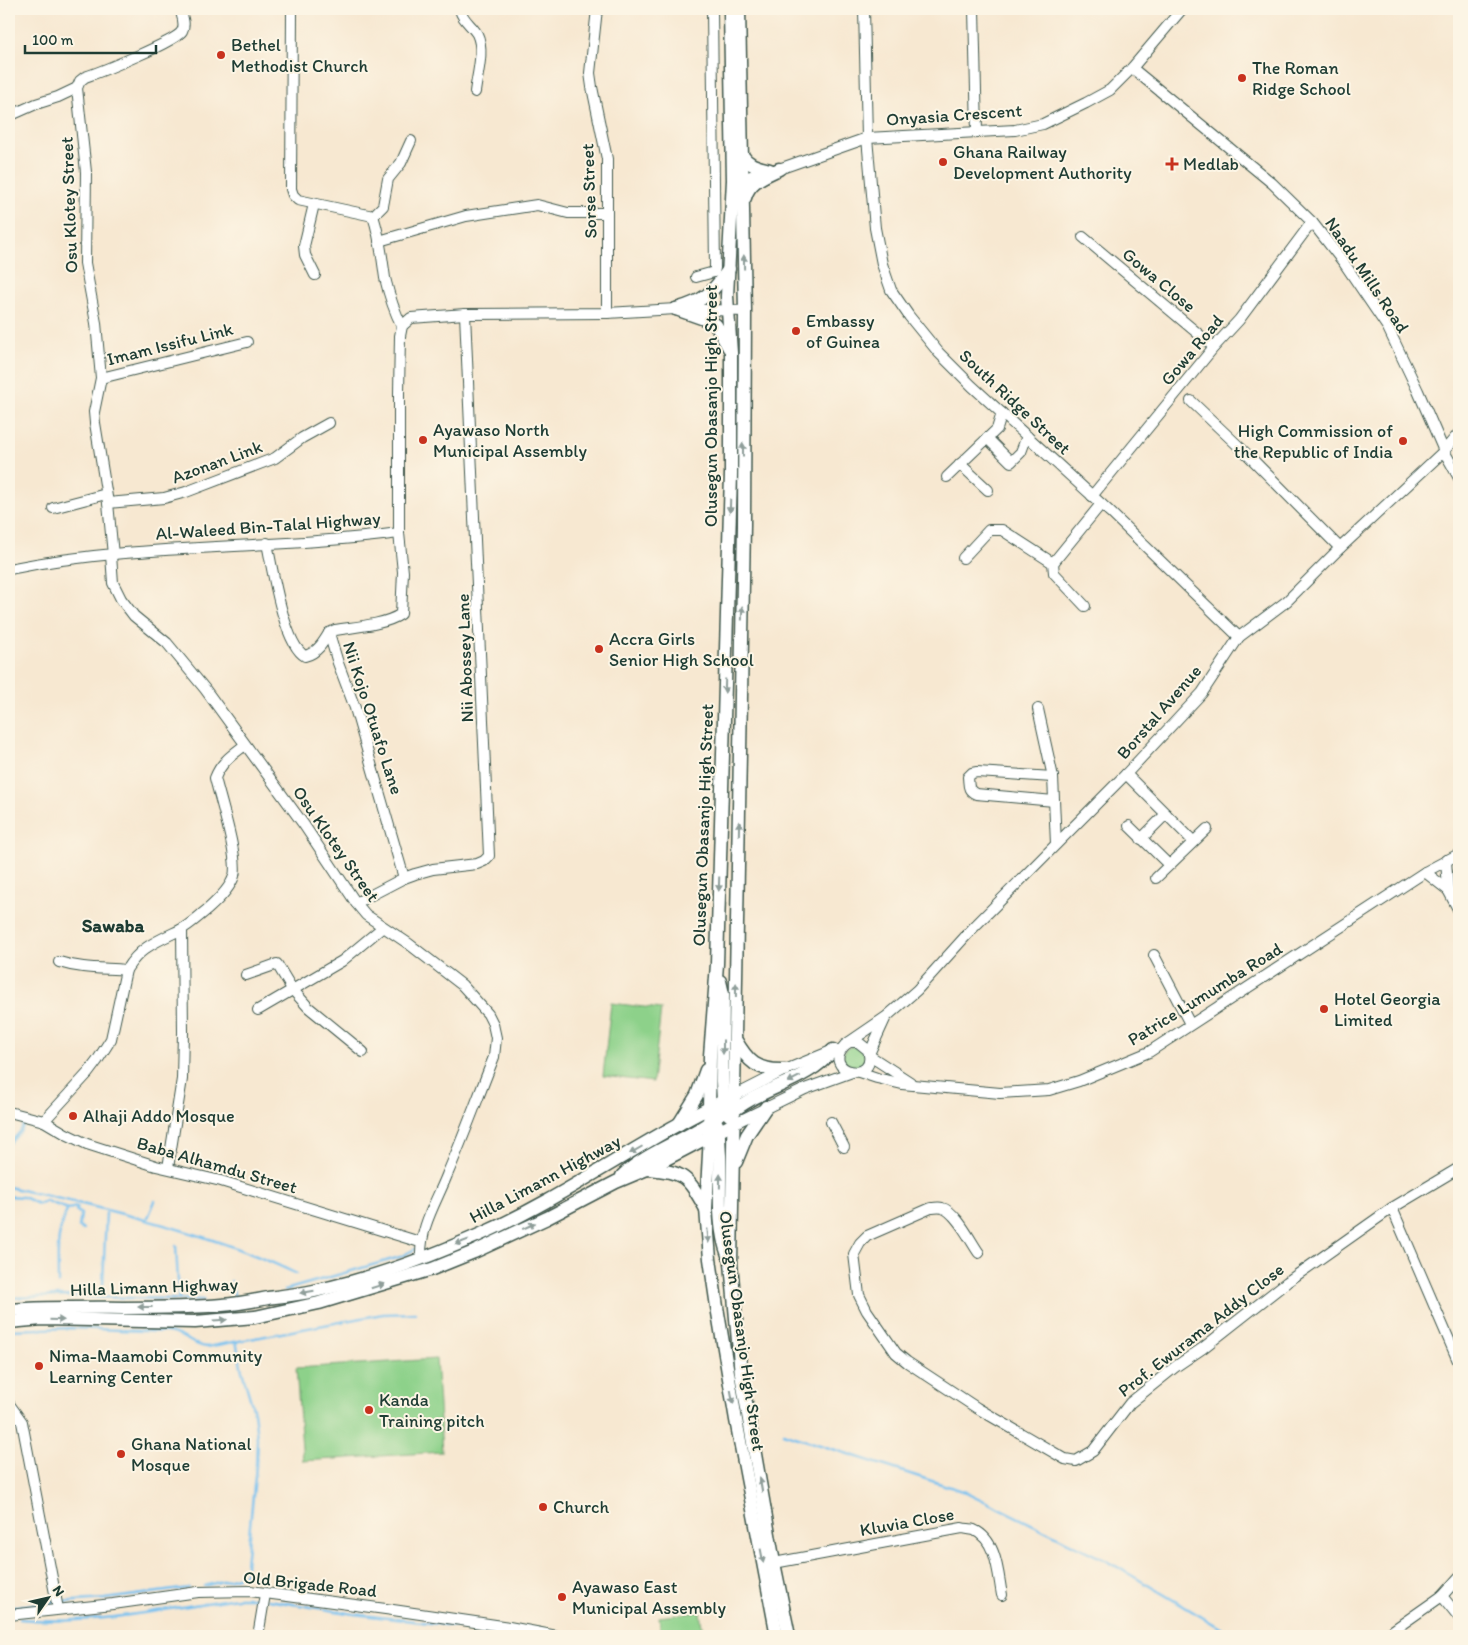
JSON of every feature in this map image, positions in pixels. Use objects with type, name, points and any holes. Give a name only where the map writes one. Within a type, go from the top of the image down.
[{"type":"main road","name":"Olusegun Obasanjo High Street","points":[[730,9],[738,179],[742,208],[745,310],[735,1039],[730,1109],[734,1169],[731,1263],[741,1374],[774,1564],[789,1636]]},
{"type":"main road","name":"Olusegun Obasanjo High Street","points":[[739,9],[742,155],[727,296],[732,353],[730,474],[717,964],[710,1056],[713,1123],[706,1209],[710,1259],[719,1317],[776,1636]]},
{"type":"main road","points":[[742,155],[753,166],[775,169]]},
{"type":"main road","points":[[742,208],[747,190],[751,184],[775,169]]},
{"type":"main road","points":[[676,309],[693,304],[709,294],[729,269]]},
{"type":"main road","points":[[676,309],[716,325],[732,353]]},
{"type":"main road","points":[[717,964],[723,994],[730,1109],[811,1070],[841,1047]]},
{"type":"main road","points":[[735,1039],[742,1051],[752,1062],[770,1070],[785,1070]]},
{"type":"main road","points":[[678,1125],[697,1095],[710,1056]]},
{"type":"main road","points":[[734,1169],[747,1135],[766,1107]]},
{"type":"main road","name":"Hilla Limann Highway","points":[[9,1322],[42,1319],[194,1322],[255,1317],[287,1311],[380,1286],[474,1252],[547,1218],[616,1182],[647,1169],[730,1109]]},
{"type":"main road","name":"Hilla Limann Highway","points":[[9,1310],[51,1307],[200,1307],[225,1305],[315,1290],[376,1273],[480,1235],[574,1187],[678,1125],[713,1123],[730,1109]]},
{"type":"main road","points":[[616,1182],[633,1165],[713,1123],[723,1242],[731,1263]]},
{"type":"main road","points":[[647,1169],[668,1171],[687,1179],[706,1209]]},
{"type":"street","points":[[9,116],[77,88],[80,81],[86,77],[126,62],[180,34],[185,24],[180,9]]},
{"type":"street","points":[[292,9],[291,189],[293,195],[298,200],[373,216]]},
{"type":"street","name":"Sorse Street","points":[[597,9],[590,73],[607,159],[607,313]]},
{"type":"street","points":[[696,277],[714,272],[716,268],[712,9]]},
{"type":"street","name":"South Ridge Street","points":[[864,9],[867,138],[875,228],[882,264],[891,290],[939,353],[972,386],[1101,504],[1239,637]]},
{"type":"street","points":[[974,9],[977,132]]},
{"type":"street","name":"Onyasia Crescent","points":[[738,179],[775,169],[867,138],[1015,130],[1043,124],[1110,90],[1132,68],[1182,9]]},
{"type":"street","points":[[460,12],[472,27],[481,46],[474,92]]},
{"type":"street","name":"Naadu Mills Road","points":[[1132,68],[1272,183],[1312,222],[1344,263],[1388,328],[1444,451],[1459,478]]},
{"type":"street","name":"Osu Klotey Street","points":[[77,88],[86,172],[85,264],[96,323],[101,378],[94,412],[107,498],[113,584],[121,599],[134,616],[167,643],[205,689],[304,825],[366,915],[410,944],[462,984],[488,1014],[492,1024],[496,1038],[494,1057],[447,1176],[427,1220],[420,1242],[421,1258]]},
{"type":"street","points":[[373,216],[383,206],[388,179],[401,164],[411,141]]},
{"type":"street","points":[[314,204],[304,246],[305,256],[315,275]]},
{"type":"street","points":[[379,241],[466,216],[537,204],[568,213],[607,213]]},
{"type":"street","points":[[373,216],[377,227],[391,300],[402,326],[411,318],[465,314],[607,313],[676,309],[745,310]]},
{"type":"street","name":"Gowa Road","points":[[1092,496],[1214,347],[1239,320],[1312,222]]},
{"type":"street","name":"Gowa Close","points":[[1083,238],[1214,347]]},
{"type":"street","name":"Nii Abossey Lane","points":[[356,903],[404,878],[433,870],[477,864],[489,856],[465,314]]},
{"type":"street","name":"Al-Waleed Bin-Talal Highway","points":[[9,569],[37,563],[112,555],[359,538],[399,533],[398,393],[402,326]]},
{"type":"street","name":"Imam Issifu Link","points":[[101,378],[247,342]]},
{"type":"street","points":[[1191,401],[1250,457],[1340,548]]},
{"type":"street","points":[[947,476],[997,429],[1002,413]]},
{"type":"street","name":"Azonan Link","points":[[107,498],[164,498],[186,492],[276,458],[302,438],[328,423]]},
{"type":"street","name":"Borstal Avenue","points":[[841,1047],[886,1017],[917,990],[974,928],[1126,774],[1202,693],[1239,637],[1287,601],[1340,548],[1444,451],[1459,433]]},
{"type":"street","points":[[988,438],[1012,462],[1021,452],[1027,436]]},
{"type":"street","points":[[960,464],[988,490]]},
{"type":"street","points":[[53,508],[107,498]]},
{"type":"street","points":[[1086,606],[1054,573],[1053,563],[1101,504]]},
{"type":"street","points":[[963,558],[989,530],[997,529],[1002,530],[1053,563]]},
{"type":"street","name":"Nii Kojo Otuafo Lane","points":[[399,533],[403,572],[400,614],[395,618],[334,630],[329,633],[355,708],[404,878]]},
{"type":"street","points":[[267,543],[281,608],[298,651],[305,656],[318,650],[329,633]]},
{"type":"street","points":[[1038,709],[1052,777],[1056,844]]},
{"type":"street","points":[[44,1120],[98,1061],[111,1038],[126,970],[131,962],[147,946],[182,929],[219,899],[234,876],[234,860],[215,778],[225,760],[245,745]]},
{"type":"street","points":[[1052,777],[977,772],[972,773],[968,777],[969,789],[976,794],[1054,801]]},
{"type":"street","points":[[1126,774],[1193,841]]},
{"type":"street","points":[[1141,839],[1166,814]]},
{"type":"street","points":[[1129,826],[1169,865]]},
{"type":"street","points":[[1156,878],[1206,829]]},
{"type":"street","name":"Patrice Lumumba Road","points":[[856,1072],[915,1085],[1000,1093],[1049,1090],[1095,1075],[1149,1052],[1425,872],[1459,854]]},
{"type":"street","points":[[1446,860],[1448,890],[1459,911]]},
{"type":"street","points":[[1425,872],[1448,890]]},
{"type":"street","points":[[258,1010],[342,961],[382,927]]},
{"type":"street","points":[[168,1168],[182,1079],[182,929]]},
{"type":"street","points":[[1154,955],[1190,1024]]},
{"type":"street","points":[[59,962],[94,969],[126,970]]},
{"type":"street","points":[[246,975],[277,964],[292,989],[308,1007],[363,1052]]},
{"type":"street","name":"Borstal Avenue","points":[[869,1055],[886,1017]]},
{"type":"street","points":[[853,1042],[862,1044],[868,1050],[867,1066],[856,1072],[805,1089],[766,1107],[730,1109],[785,1070],[853,1042]]},
{"type":"street","points":[[841,1047],[840,1063],[845,1069],[856,1072]]},
{"type":"street","name":"Patrice Lumumba Road","points":[[869,1055],[915,1085]]},
{"type":"street","name":"Baba Alhamdu Street","points":[[9,1112],[44,1120],[66,1134],[87,1144],[156,1166],[221,1181],[420,1242]]},
{"type":"street","points":[[831,1122],[844,1147]]},
{"type":"street","name":"Prof. Ewurama Addy Close","points":[[979,1253],[948,1210],[941,1207],[931,1208],[867,1236],[860,1243],[854,1254],[861,1302],[890,1345],[907,1362],[1007,1426],[1065,1459],[1076,1461],[1093,1451],[1130,1403],[1175,1367],[1203,1348],[1287,1282],[1392,1208],[1459,1168]]},
{"type":"street","points":[[1392,1208],[1459,1363]]},
{"type":"street","points":[[9,1404],[22,1422],[58,1609]]},
{"type":"street","name":"Kluvia Close","points":[[774,1564],[962,1528],[974,1530],[985,1538],[992,1549],[1002,1595]]},
{"type":"street","points":[[1385,1636],[1442,1596],[1459,1576]]},
{"type":"street","name":"Old Brigade Road","points":[[9,1615],[113,1604],[198,1592],[250,1591],[402,1611],[558,1636]]},
{"type":"street","points":[[258,1636],[264,1594]]},
{"type":"street","points":[[1442,1596],[1459,1617]]},
{"type":"green space","points":[[611,1003],[661,1009],[653,1082],[603,1076]]},
{"type":"green space","points":[[854,1046],[862,1049],[865,1057],[862,1065],[854,1068],[846,1065],[843,1057],[846,1049]]},
{"type":"green space","name":"Kanda Training pitch","points":[[436,1359],[442,1452],[303,1461],[296,1368]]},
{"type":"green space","points":[[700,1612],[703,1634],[661,1636],[659,1617]]},
{"type":"waterway","points":[[9,1144],[20,1132],[26,1121]]},
{"type":"waterway","points":[[9,1187],[119,1213],[192,1233],[228,1245],[297,1274]]},
{"type":"waterway","points":[[9,1196],[23,1197],[38,1204],[46,1201],[68,1209],[77,1207],[76,1211],[81,1214],[79,1227],[83,1230]]},
{"type":"waterway","points":[[147,1220],[155,1201]]},
{"type":"waterway","points":[[58,1283],[59,1236],[68,1209]]},
{"type":"waterway","points":[[103,1284],[106,1213]]},
{"type":"waterway","points":[[176,1246],[179,1300]]},
{"type":"waterway","points":[[285,1290],[400,1257],[415,1249]]},
{"type":"waterway","points":[[231,1281],[235,1298]]},
{"type":"waterway","points":[[9,1298],[58,1296],[203,1300]]},
{"type":"waterway","points":[[9,1330],[72,1328],[167,1332],[207,1347],[383,1314],[415,1313]]},
{"type":"waterway","points":[[204,1586],[245,1575],[257,1438],[254,1412],[242,1371],[236,1341]]},
{"type":"waterway","points":[[783,1433],[966,1492],[1109,1562],[1234,1636]]},
{"type":"waterway","points":[[60,1602],[105,1599],[189,1588]]},
{"type":"waterway","points":[[20,1619],[47,1621],[102,1618],[237,1598],[257,1598]]},
{"type":"waterway","points":[[268,1600],[354,1614],[497,1631],[518,1636]]},
{"type":"waterway","points":[[9,1607],[55,1602]]},
{"type":"place","name":"Bethel Methodist Church","points":[[221,55]]},
{"type":"place","name":"The Roman Ridge School","points":[[1242,78]]},
{"type":"place","name":"Ghana Railway Development Authority","points":[[943,162]]},
{"type":"place","name":"Medlab","points":[[1172,164]]},
{"type":"place","name":"Embassy of Guinea","points":[[796,331]]},
{"type":"place","name":"Ayawaso North Municipal Assembly","points":[[423,440]]},
{"type":"place","name":"High Commission of the Republic of India","points":[[1403,441]]},
{"type":"place","name":"Accra Girls Senior High School","points":[[599,649]]},
{"type":"place","name":"Hotel Georgia Limited","points":[[1324,1009]]},
{"type":"place","name":"Alhaji Addo Mosque","points":[[73,1116]]},
{"type":"place","name":"Nima-Maamobi Community Learning Center","points":[[39,1366]]},
{"type":"place","name":"Kanda Training pitch","points":[[369,1410]]},
{"type":"place","name":"Ghana National Mosque","points":[[121,1454]]},
{"type":"place","name":"Church","points":[[543,1507]]},
{"type":"place","name":"Ayawaso East Municipal Assembly","points":[[562,1597]]},
{"type":"district","name":"Sawaba","points":[[113,925]]}]
